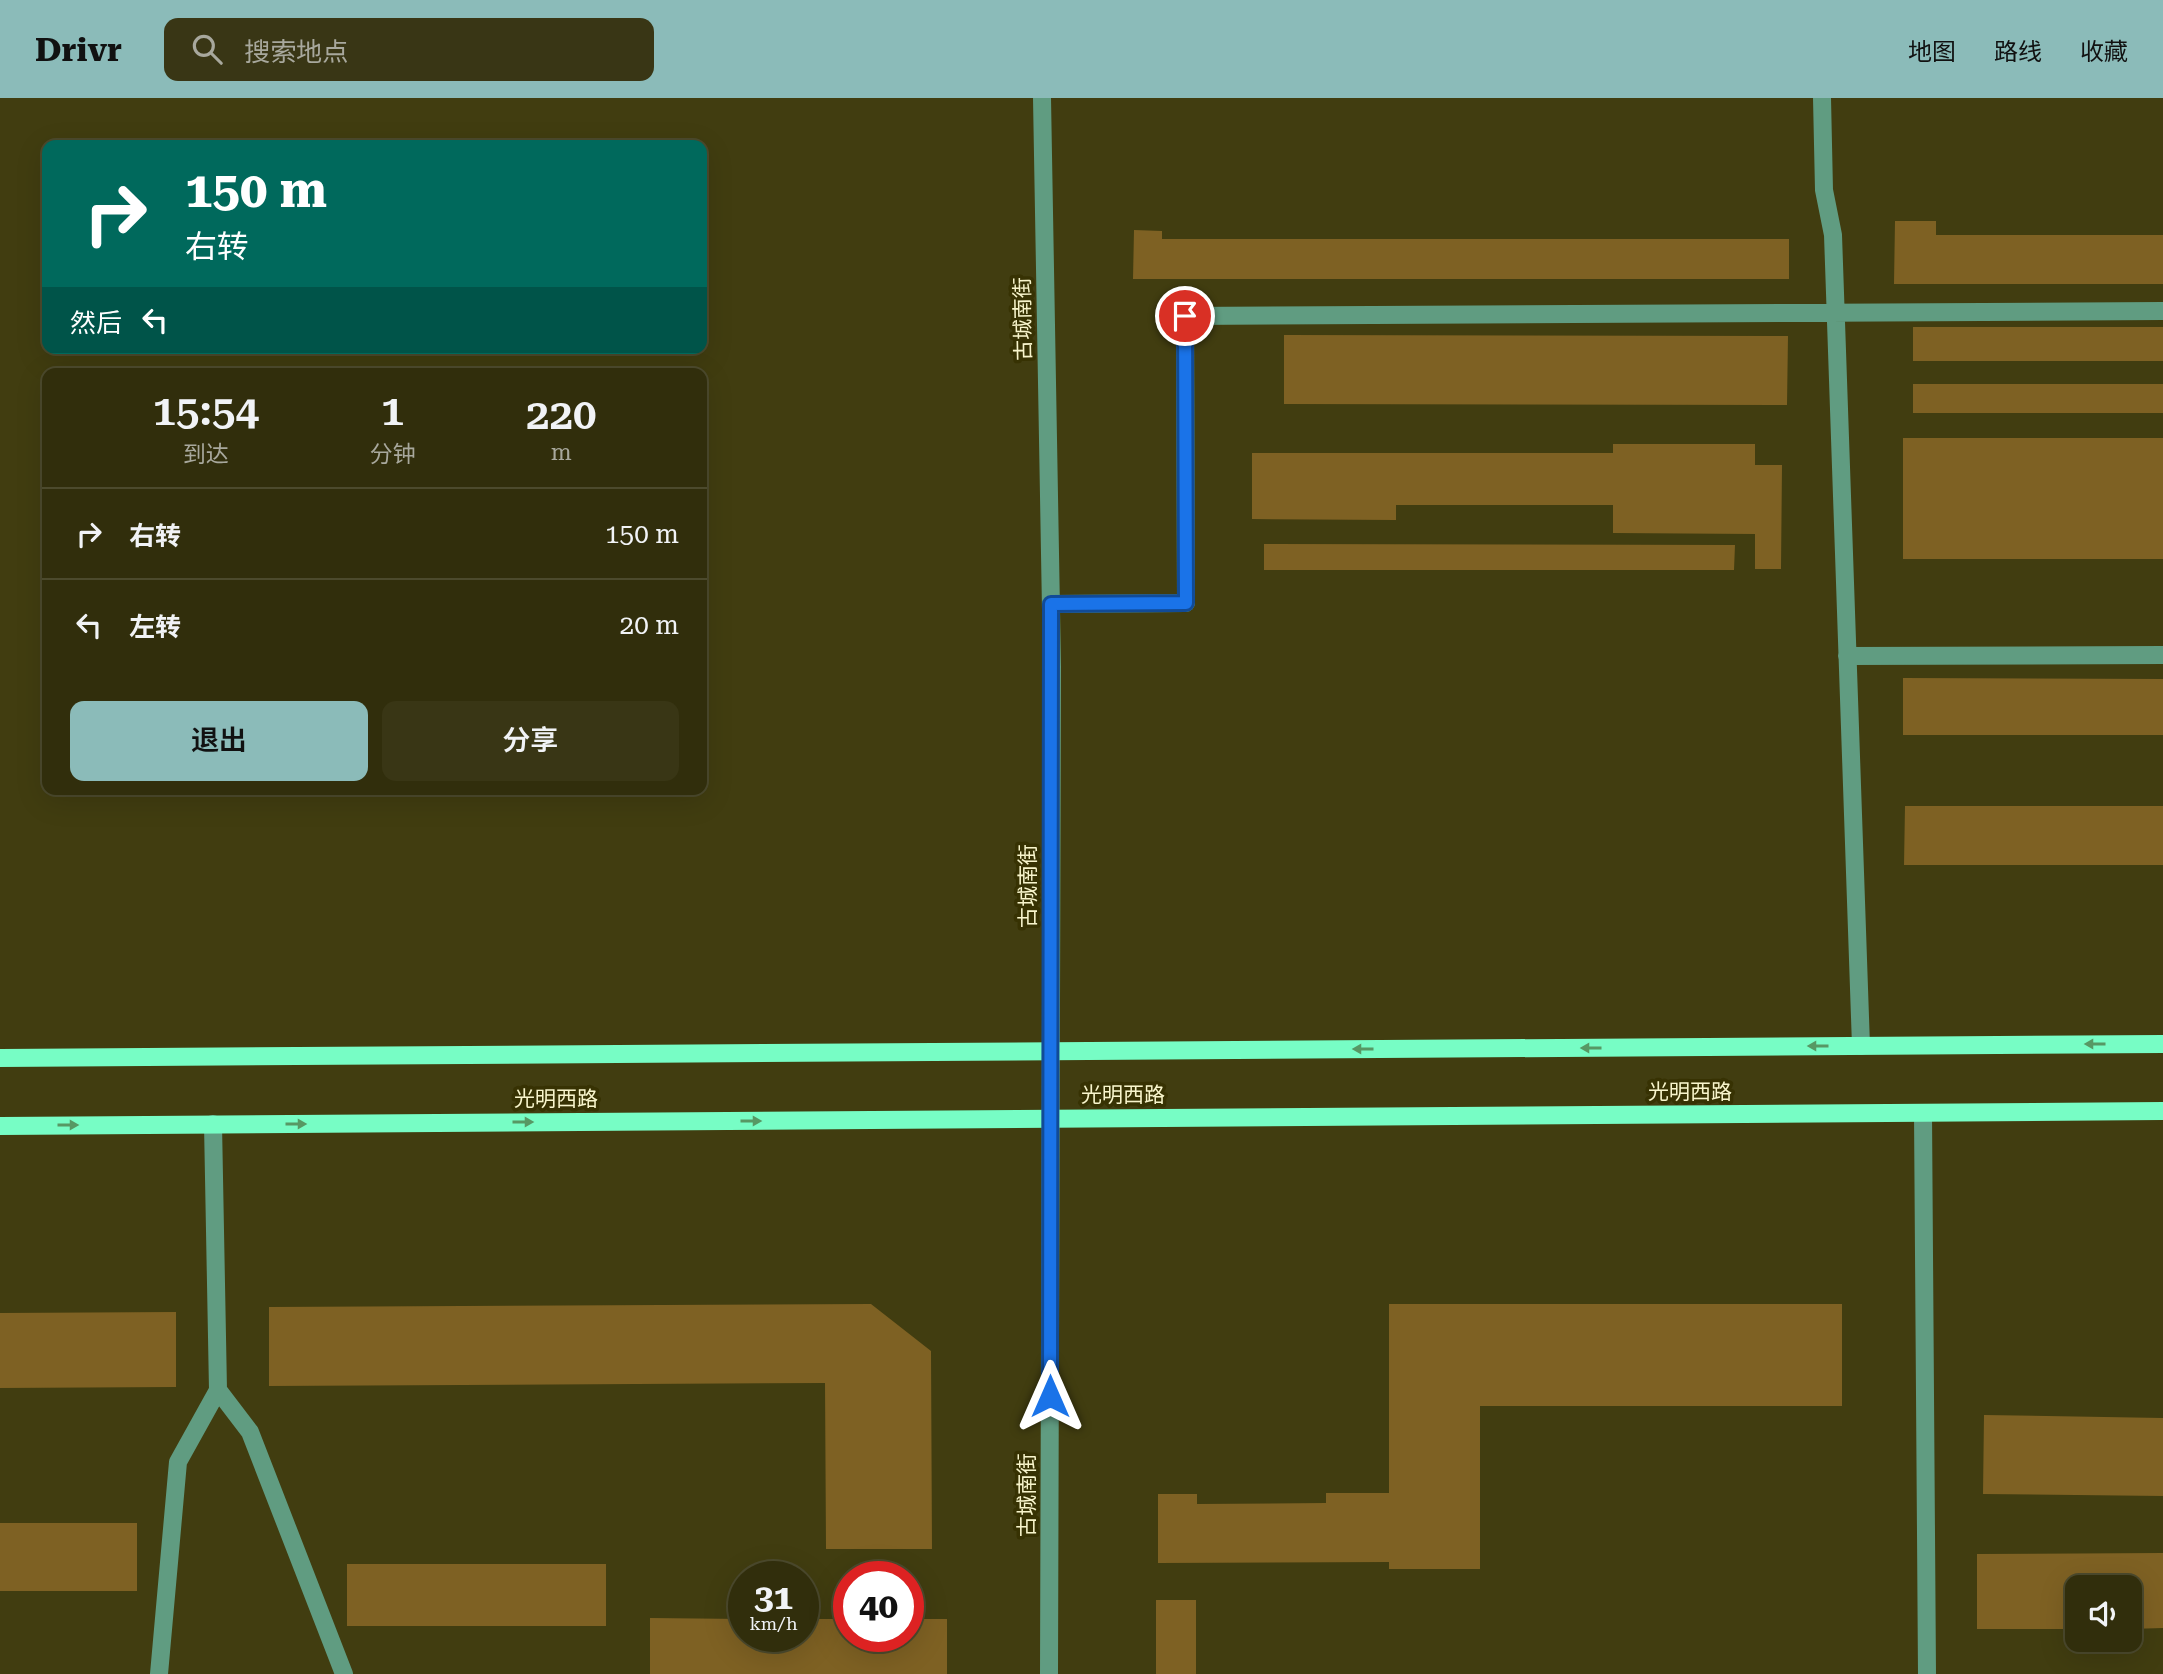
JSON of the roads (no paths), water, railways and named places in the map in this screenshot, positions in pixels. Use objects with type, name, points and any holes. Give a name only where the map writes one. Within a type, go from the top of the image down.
[{"type":"main road","points":[[0,1058],[2163,1044]]},
{"type":"main road","name":"光明西路","points":[[0,1126],[2163,1111]]},
{"type":"street","name":"古城南街","points":[[1041,98],[1051,604],[1049,1674]]},
{"type":"street","points":[[1822,98],[1824,190],[1833,235],[1861,1046]]},
{"type":"street","points":[[1051,604],[1186,603],[1185,316],[2163,311]]},
{"type":"street","points":[[1847,656],[2163,655]]},
{"type":"street","points":[[1923,1113],[1927,1674]]},
{"type":"street","points":[[159,1674],[177,1462],[218,1390],[213,1124]]},
{"type":"street","points":[[218,1390],[250,1432],[344,1674]]}]
